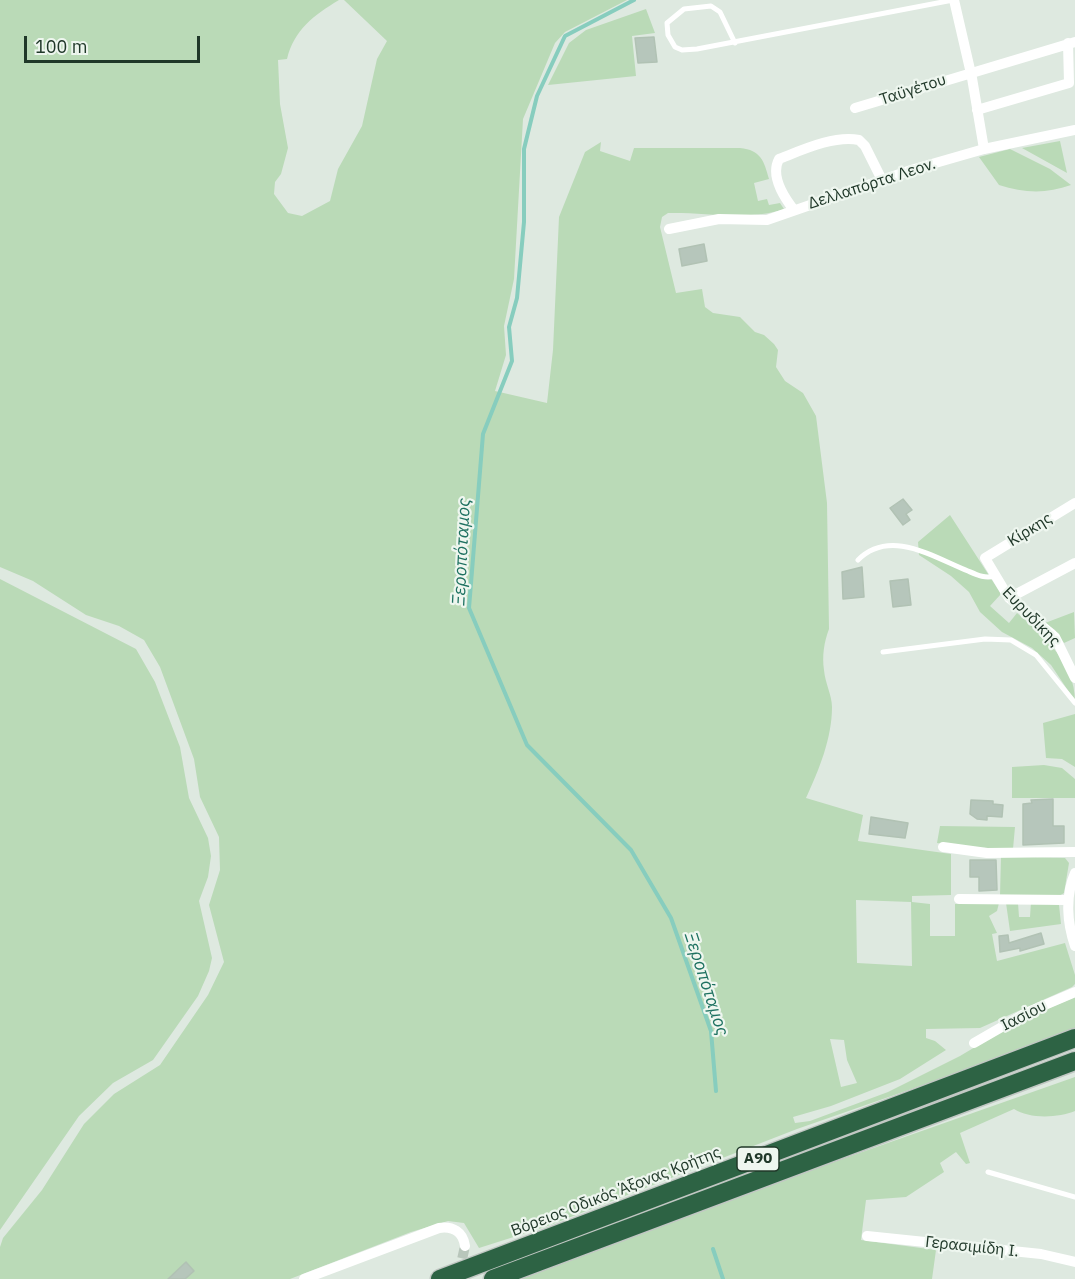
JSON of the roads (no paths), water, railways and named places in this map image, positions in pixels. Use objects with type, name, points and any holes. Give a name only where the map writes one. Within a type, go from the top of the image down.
[{"type":"highway","name":"Βόρειος Οδικός Άξονας Κρήτης","points":[[440,1279],[1075,1038]]},
{"type":"highway","name":"Α90","points":[[493,1279],[1075,1061]]},
{"type":"street","points":[[953,0],[971,72],[984,149]]},
{"type":"street","points":[[977,110],[1069,83],[1072,43]]},
{"type":"street","name":"Ταϋγέτου","points":[[855,108],[1072,43]]},
{"type":"street","name":"Δελλαπόρτα Λεον.","points":[[669,229],[719,219],[767,220],[882,180],[984,149],[1075,130]]},
{"type":"street","points":[[794,210],[779,186],[776,169],[779,159],[800,151],[834,141],[859,140],[865,146],[882,180]]},
{"type":"street","name":"Κίρκης","points":[[985,558],[1075,503]]},
{"type":"street","name":"Ευρυδίκης","points":[[985,558],[1009,598],[1054,637],[1075,678]]},
{"type":"street","points":[[1009,598],[1075,563]]},
{"type":"street","points":[[943,847],[987,853],[1075,852]]},
{"type":"street","points":[[1075,873],[1068,900],[1075,946]]},
{"type":"street","points":[[959,899],[1068,900]]},
{"type":"street","name":"Ιασίου","points":[[974,1042],[1026,1013],[1075,992]]},
{"type":"street","points":[[304,1279],[439,1228],[456,1230],[463,1237],[465,1246]]},
{"type":"street","name":"Γερασιμίδη Ι.","points":[[867,1236],[1041,1254],[1075,1262]]},
{"type":"lane","points":[[735,43],[720,12],[711,6],[684,9],[667,23],[672,43],[682,50],[735,43],[953,0]]},
{"type":"lane","points":[[858,560],[876,548],[898,544],[980,576],[995,576]]},
{"type":"lane","points":[[883,652],[984,639],[1011,640],[1036,655],[1075,703]]},
{"type":"lane","points":[[988,1172],[1075,1197]]},
{"type":"waterway","name":"Ξεροπόταμος","points":[[634,0],[565,36],[537,96],[524,149],[524,222],[517,298],[509,327],[512,361],[483,434],[469,608],[527,745],[631,850],[671,918],[711,1031],[716,1091]]},
{"type":"waterway","name":"Ξεροπόταμος","points":[[713,1249],[723,1279]]},
{"type":"tunnel","points":[[459,1273],[465,1246]]}]
